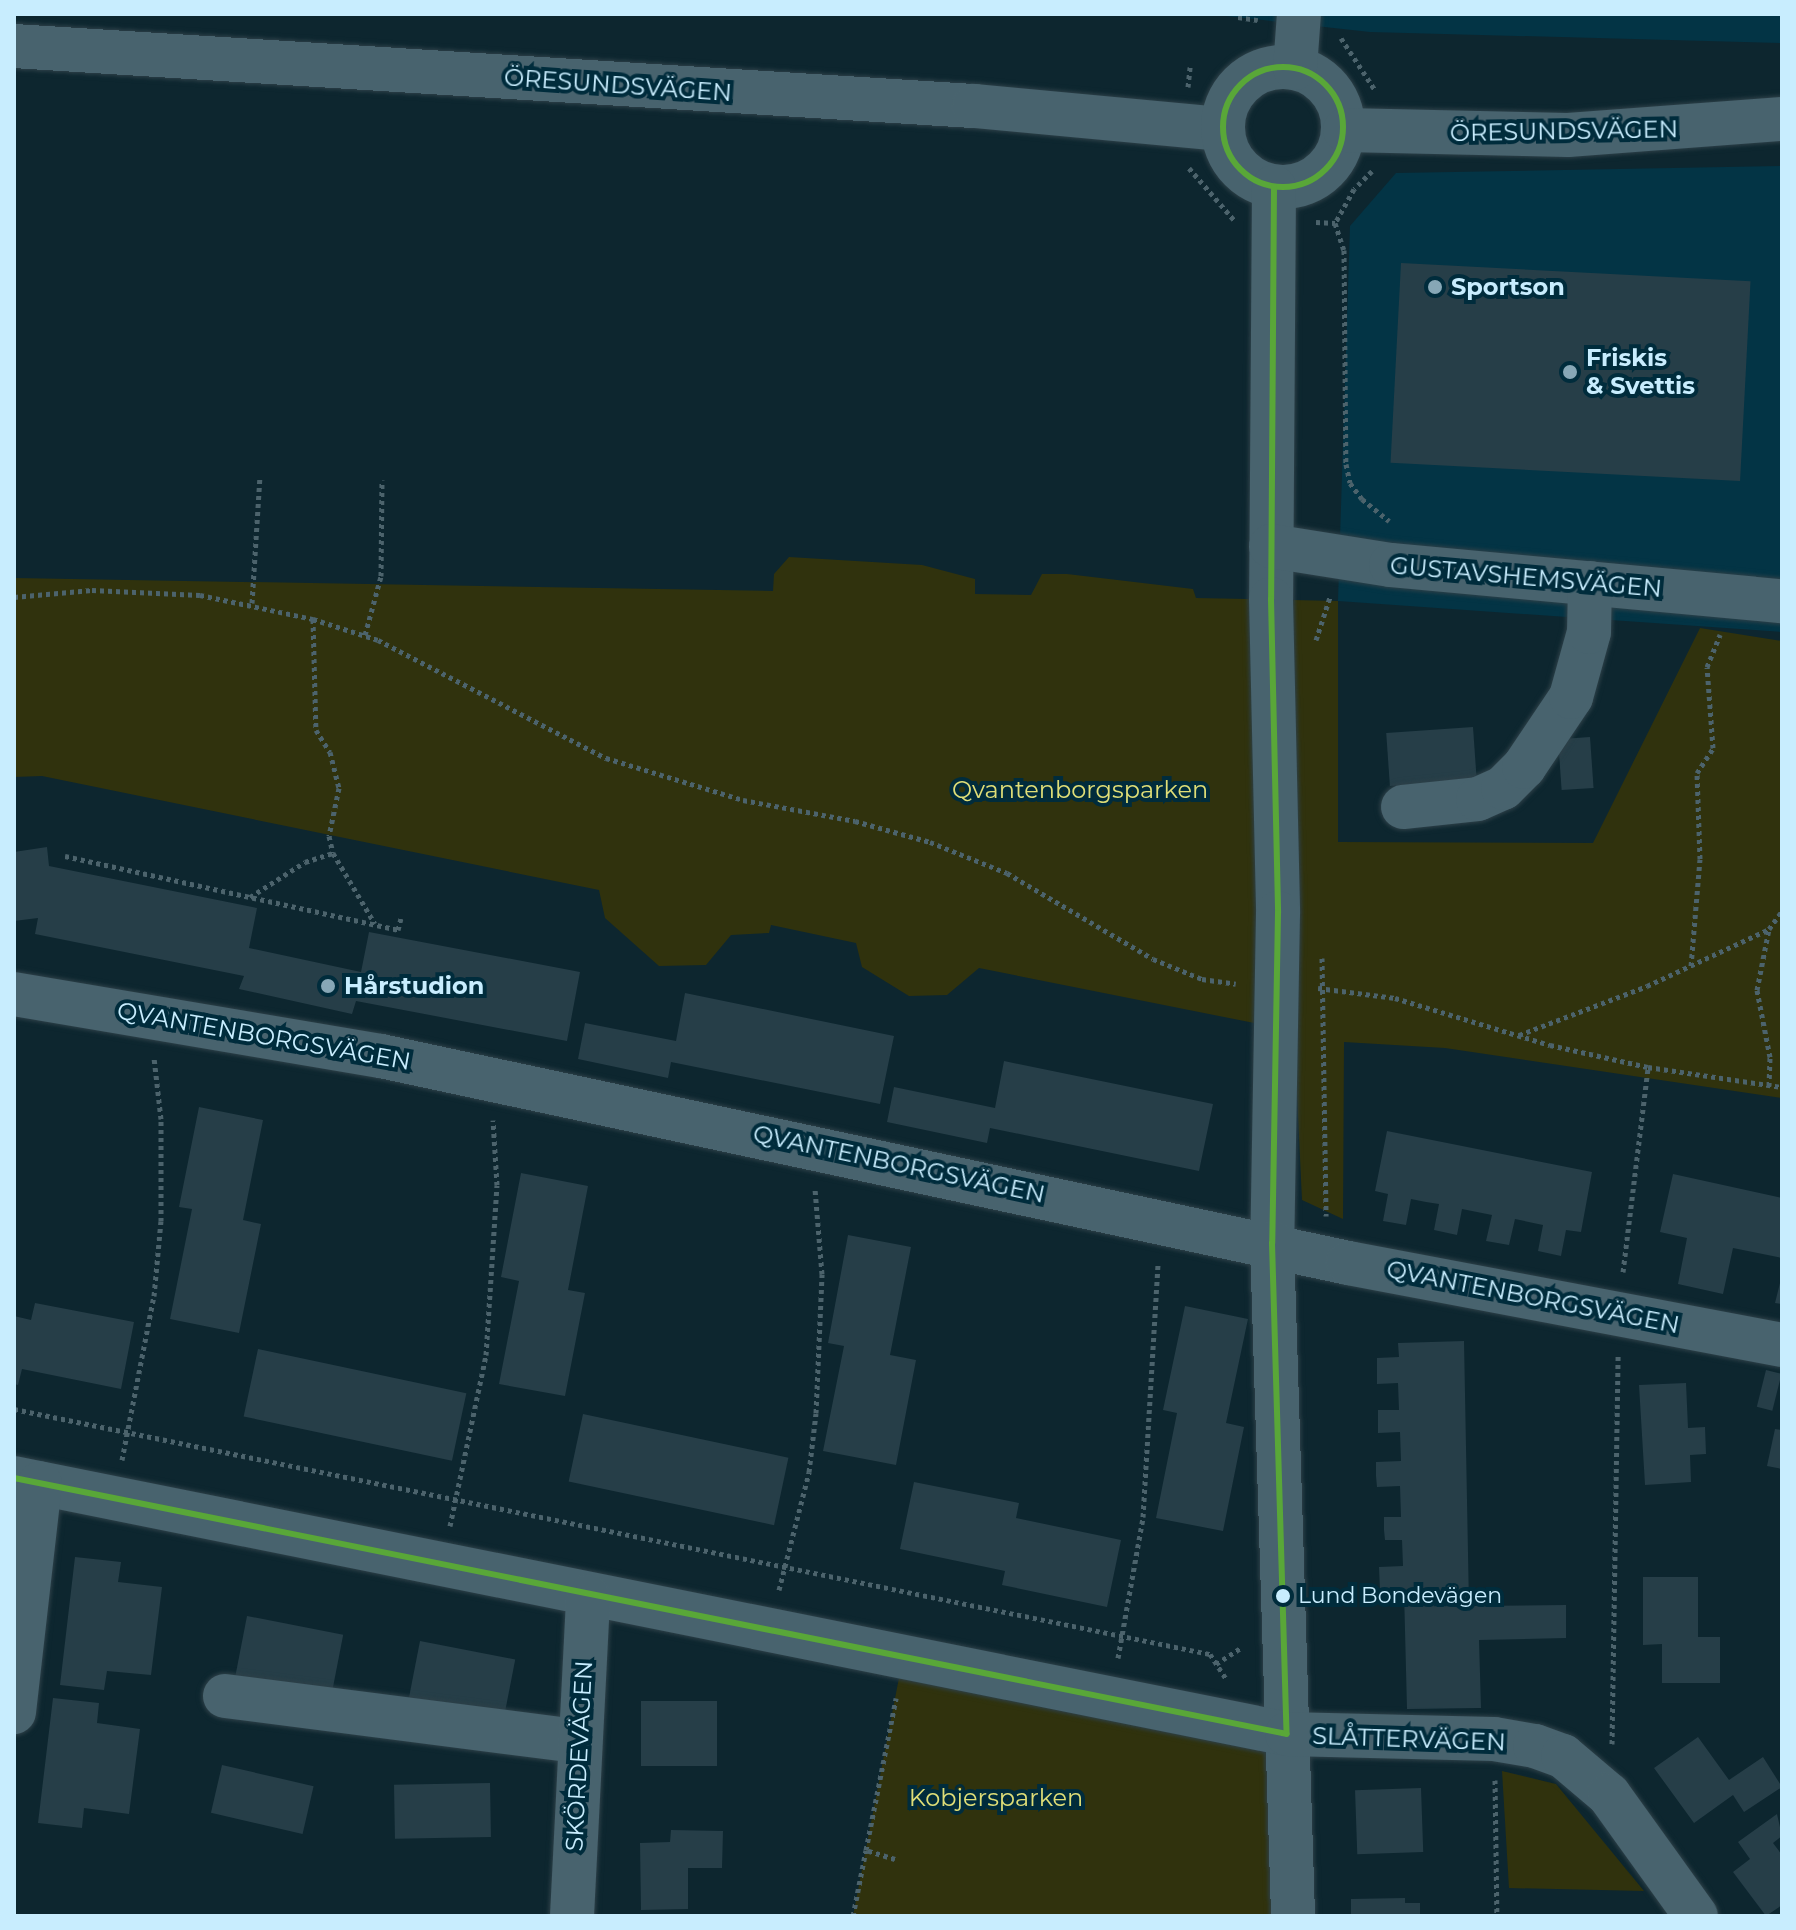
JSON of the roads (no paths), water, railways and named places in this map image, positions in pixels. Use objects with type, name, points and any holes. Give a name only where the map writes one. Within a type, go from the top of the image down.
[{"type":"street","points":[[1295,68],[1317,19]]},
{"type":"street","name":"ÖRESUNDSVÄGEN","points":[[14,46],[974,106],[1222,129]]},
{"type":"street","points":[[1275,67],[1295,68],[1330,89],[1364,131],[1323,174],[1300,185],[1274,187],[1238,168],[1222,129],[1230,99],[1239,85],[1275,67]]},
{"type":"street","name":"ÖRESUNDSVÄGEN","points":[[1364,131],[1568,135],[1782,119]]},
{"type":"street","points":[[1274,187],[1271,546],[1277,989],[1269,1731],[1293,1916]]},
{"type":"street","name":"GUSTAVSHEMSVÄGEN","points":[[1271,546],[1391,565],[1782,601]]},
{"type":"street","points":[[1403,807],[1478,799],[1503,788],[1524,767],[1571,697],[1589,632],[1590,583]]},
{"type":"street","name":"QVANTENBORGSVÄGEN","points":[[14,994],[156,1016],[490,1079],[1158,1218],[1326,1257],[1782,1345]]},
{"type":"street","points":[[14,1712],[27,1480]]},
{"type":"street","name":"SLÅTTERVÄGEN","points":[[27,1480],[442,1562],[588,1596],[773,1630],[1110,1702],[1269,1731],[1494,1739],[1563,1756],[1609,1795],[1696,1916]]},
{"type":"street","name":"SKÖRDEVÄGEN","points":[[572,1916],[578,1741],[588,1596]]},
{"type":"street","points":[[225,1696],[578,1741]]},
{"type":"place","name":"Sportson","points":[[1435,287]]},
{"type":"place","name":"Friskis & Svettis","points":[[1570,372]]},
{"type":"place","name":"Hårstudion","points":[[328,986]]},
{"type":"place","name":"Lund Bondevägen","points":[[1283,1596]]},
{"type":"park label","name":"Qvantenborgsparken","points":[[1080,790]]},
{"type":"park label","name":"Kobjersparken","points":[[996,1798]]}]
